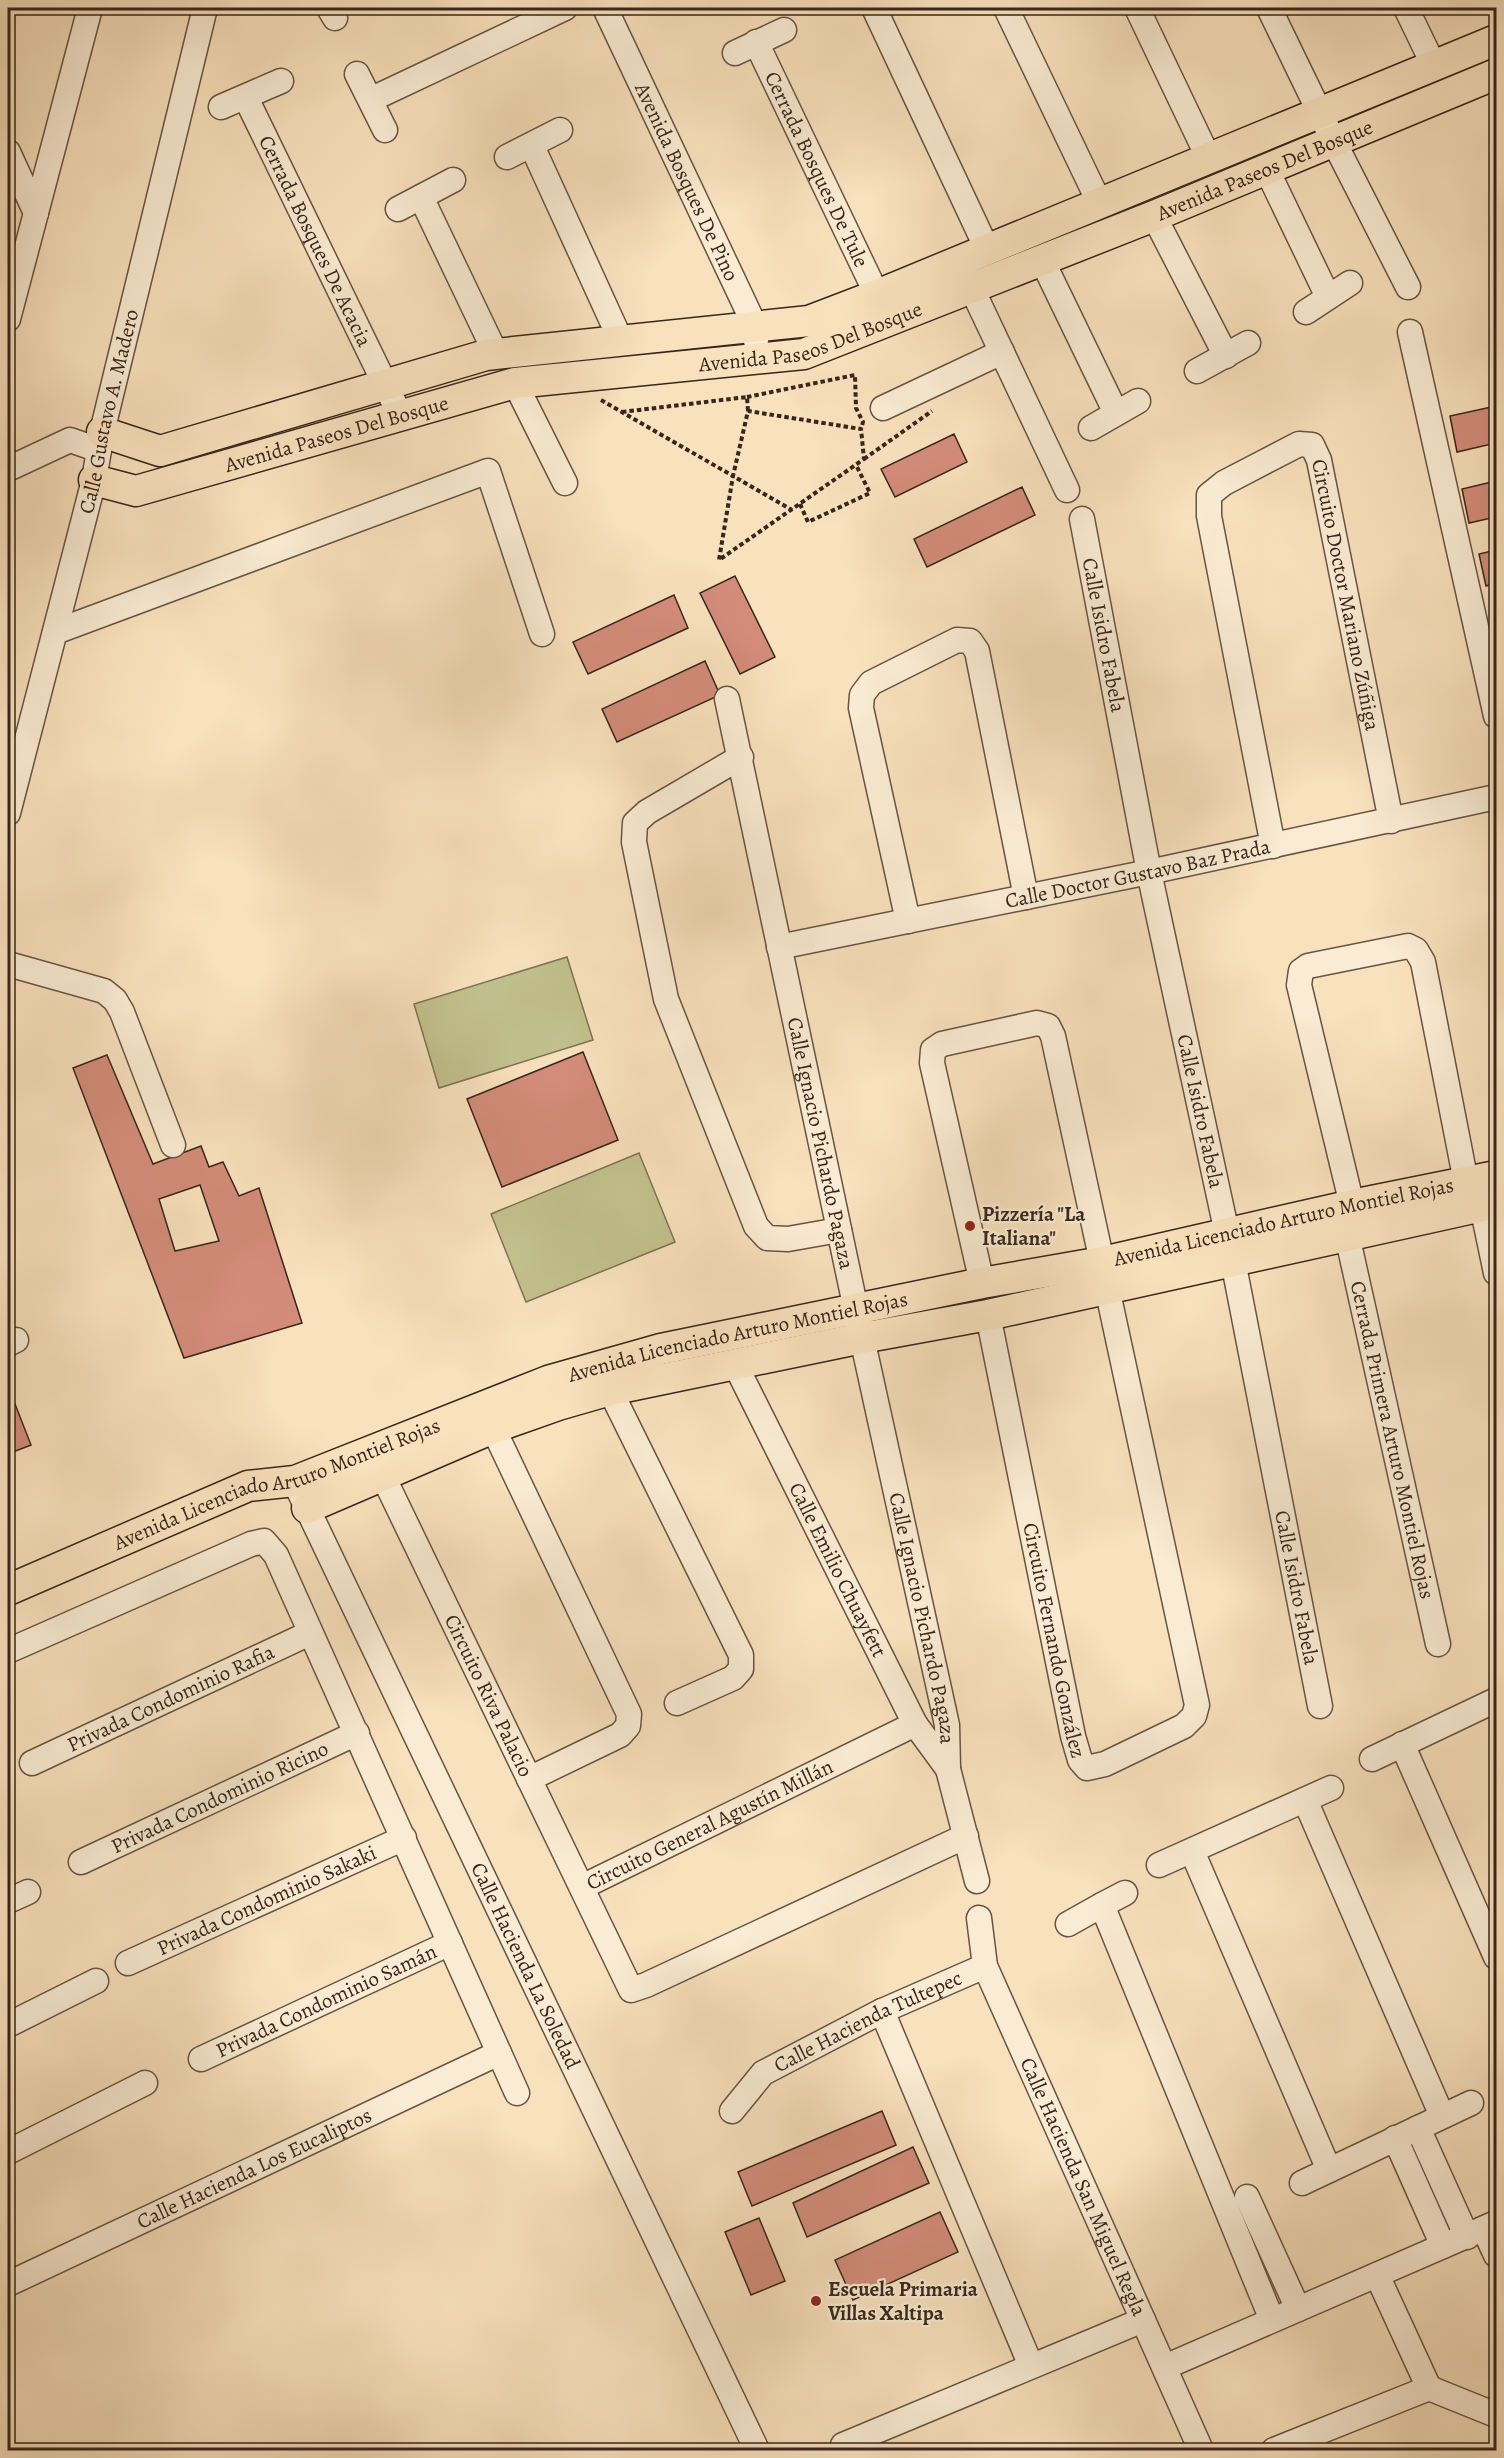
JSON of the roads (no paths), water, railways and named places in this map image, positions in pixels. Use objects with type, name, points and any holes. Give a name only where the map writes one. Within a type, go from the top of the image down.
[{"type":"main road","name":"Avenida Paseos Del Bosque","points":[[100,441],[160,451],[496,354],[809,321],[1497,40]]},
{"type":"main road","name":"Avenida Paseos Del Bosque","points":[[94,480],[136,491],[515,383],[804,354],[1154,216],[1497,74]]},
{"type":"main road","name":"Avenida Licenciado Arturo Montiel Rojas","points":[[307,1508],[493,1428],[610,1390],[862,1338],[988,1315],[1105,1275],[1229,1248],[1347,1235],[1482,1197],[1497,1176]]},
{"type":"main road","name":"Avenida Licenciado Arturo Montiel Rojas","points":[[1229,1248],[1352,1205],[1482,1197]]},
{"type":"main road","name":"Avenida Licenciado Arturo Montiel Rojas","points":[[8,1590],[248,1486],[294,1481],[548,1381],[661,1349],[982,1283],[1105,1275]]},
{"type":"street","points":[[8,319],[90,8]]},
{"type":"street","name":"Calle Gustavo A. Madero","points":[[8,813],[94,480],[100,441],[205,8]]},
{"type":"street","points":[[372,99],[565,8]]},
{"type":"street","name":"Avenida Bosques De Pino","points":[[605,8],[754,326],[758,359]]},
{"type":"street","points":[[874,8],[987,249]]},
{"type":"street","points":[[1006,8],[1099,202]]},
{"type":"street","points":[[1137,8],[1209,159]]},
{"type":"street","points":[[1269,8],[1408,287]]},
{"type":"street","points":[[1406,8],[1434,66]]},
{"type":"street","points":[[735,53],[784,30]]},
{"type":"street","name":"Cerrada Bosques De Tule","points":[[756,42],[877,295]]},
{"type":"street","points":[[357,74],[372,99],[385,130]]},
{"type":"street","points":[[221,107],[281,81]]},
{"type":"street","name":"Cerrada Bosques De Acacia","points":[[246,98],[387,384],[400,415]]},
{"type":"street","points":[[507,157],[560,130]]},
{"type":"street","points":[[532,146],[621,341]]},
{"type":"street","points":[[8,152],[36,213]]},
{"type":"street","points":[[1267,170],[1328,297]]},
{"type":"street","points":[[398,209],[453,180]]},
{"type":"street","points":[[421,197],[496,354]]},
{"type":"street","points":[[1154,216],[1226,356]]},
{"type":"street","points":[[1042,260],[1116,413]]},
{"type":"street","points":[[959,261],[1067,490]]},
{"type":"street","points":[[1306,312],[1350,283]]},
{"type":"street","points":[[1410,332],[1497,716]]},
{"type":"street","points":[[1197,371],[1248,343]]},
{"type":"street","points":[[884,408],[1002,352]]},
{"type":"street","points":[[515,383],[565,483]]},
{"type":"street","points":[[1091,428],[1138,401]]},
{"type":"street","points":[[8,469],[70,440],[100,441]]},
{"type":"street","name":"Circuito Doctor Mariano Zúñiga","points":[[1273,846],[1209,516],[1209,495],[1224,483],[1299,444],[1312,445],[1319,460],[1392,821]]},
{"type":"street","points":[[54,632],[488,471],[542,634]]},
{"type":"street","name":"Calle Isidro Fabela","points":[[1082,519],[1149,872],[1229,1248],[1320,1706]]},
{"type":"street","points":[[908,921],[861,708],[862,695],[871,683],[957,640],[970,641],[977,651],[1026,897]]},
{"type":"street","name":"Calle Ignacio Pichardo Pagaza","points":[[728,699],[862,1338],[947,1725],[948,1769],[977,1881]]},
{"type":"street","points":[[741,758],[647,812],[635,823],[634,842],[666,999],[756,1226],[767,1238],[788,1239],[839,1230]]},
{"type":"street","name":"Calle Doctor Gustavo Baz Prada","points":[[779,947],[1149,872],[1497,797]]},
{"type":"street","points":[[1352,1205],[1299,984],[1301,971],[1308,966],[1408,946],[1416,950],[1423,962],[1482,1197],[1497,1273]]},
{"type":"street","points":[[8,964],[104,991],[114,1000],[122,1012],[173,1145]]},
{"type":"street","points":[[982,1283],[932,1063],[933,1050],[942,1044],[1037,1023],[1047,1026],[1053,1036],[1105,1275]]},
{"type":"street","name":"Cerrada Primera Arturo Montiel Rojas","points":[[1347,1235],[1438,1644]]},
{"type":"street","name":"Circuito Fernando González","points":[[988,1315],[1073,1736],[1080,1760],[1087,1768],[1105,1764],[1184,1726],[1194,1716],[1197,1705],[1105,1275]]},
{"type":"street","name":"Calle Emilio Chuayfett","points":[[735,1364],[915,1724],[948,1769]]},
{"type":"street","points":[[610,1390],[741,1655],[741,1669],[733,1678],[677,1703]]},
{"type":"street","name":"Circuito Riva Palacio","points":[[382,1474],[529,1779],[620,1736],[628,1726],[629,1714],[493,1428]]},
{"type":"street","name":"Calle Hacienda La Soledad","points":[[294,1481],[757,2451]]},
{"type":"street","points":[[8,1651],[251,1544],[264,1541],[276,1555],[517,2092]]},
{"type":"street","name":"Privada Condominio Rafia","points":[[32,1763],[310,1633]]},
{"type":"street","points":[[1372,1759],[1497,1700]]},
{"type":"street","name":"Circuito General Agustín Millán","points":[[915,1724],[582,1887],[631,1990],[966,1836]]},
{"type":"street","name":"Privada Condominio Ricino","points":[[81,1862],[357,1733]]},
{"type":"street","points":[[1402,1744],[1497,1956]]},
{"type":"street","points":[[529,1779],[582,1887]]},
{"type":"street","points":[[1159,1865],[1331,1788]]},
{"type":"street","points":[[1305,1800],[1442,2116]]},
{"type":"street","name":"Privada Condominio Sakaki","points":[[128,1963],[404,1838]]},
{"type":"street","points":[[1192,1851],[1329,2170]]},
{"type":"street","points":[[1068,1924],[1125,1893]]},
{"type":"street","points":[[1102,1905],[1224,2208],[1272,2320]]},
{"type":"street","name":"Calle Hacienda San Miguel Regla","points":[[979,1918],[985,1966],[1201,2451]]},
{"type":"street","name":"Privada Condominio Samán","points":[[201,2059],[450,1944]]},
{"type":"street","name":"Calle Hacienda Tultepec","points":[[732,2111],[763,2073],[882,2012],[985,1966]]},
{"type":"street","points":[[8,2025],[96,1982]]},
{"type":"street","points":[[882,2012],[1030,2366]]},
{"type":"street","name":"Calle Hacienda Los Eucaliptos","points":[[8,2284],[499,2053]]},
{"type":"street","points":[[8,2152],[145,2083]]},
{"type":"street","points":[[1302,2183],[1471,2103]]},
{"type":"street","points":[[1418,2128],[1497,2255]]},
{"type":"street","points":[[1395,2138],[1443,2246]]},
{"type":"street","points":[[1224,2208],[1255,2193],[1298,2310]]},
{"type":"street","points":[[1165,2367],[1482,2230]]},
{"type":"street","points":[[1377,2275],[1429,2388],[1497,2415]]},
{"type":"street","points":[[843,2445],[1143,2320]]},
{"type":"street","points":[[1274,2451],[1429,2388]]},
{"type":"place","name":"Pizzería \"La Italiana\"","points":[[970,1226]]},
{"type":"place","name":"Escuela Primaria Villas Xaltipa","points":[[816,2301]]}]
